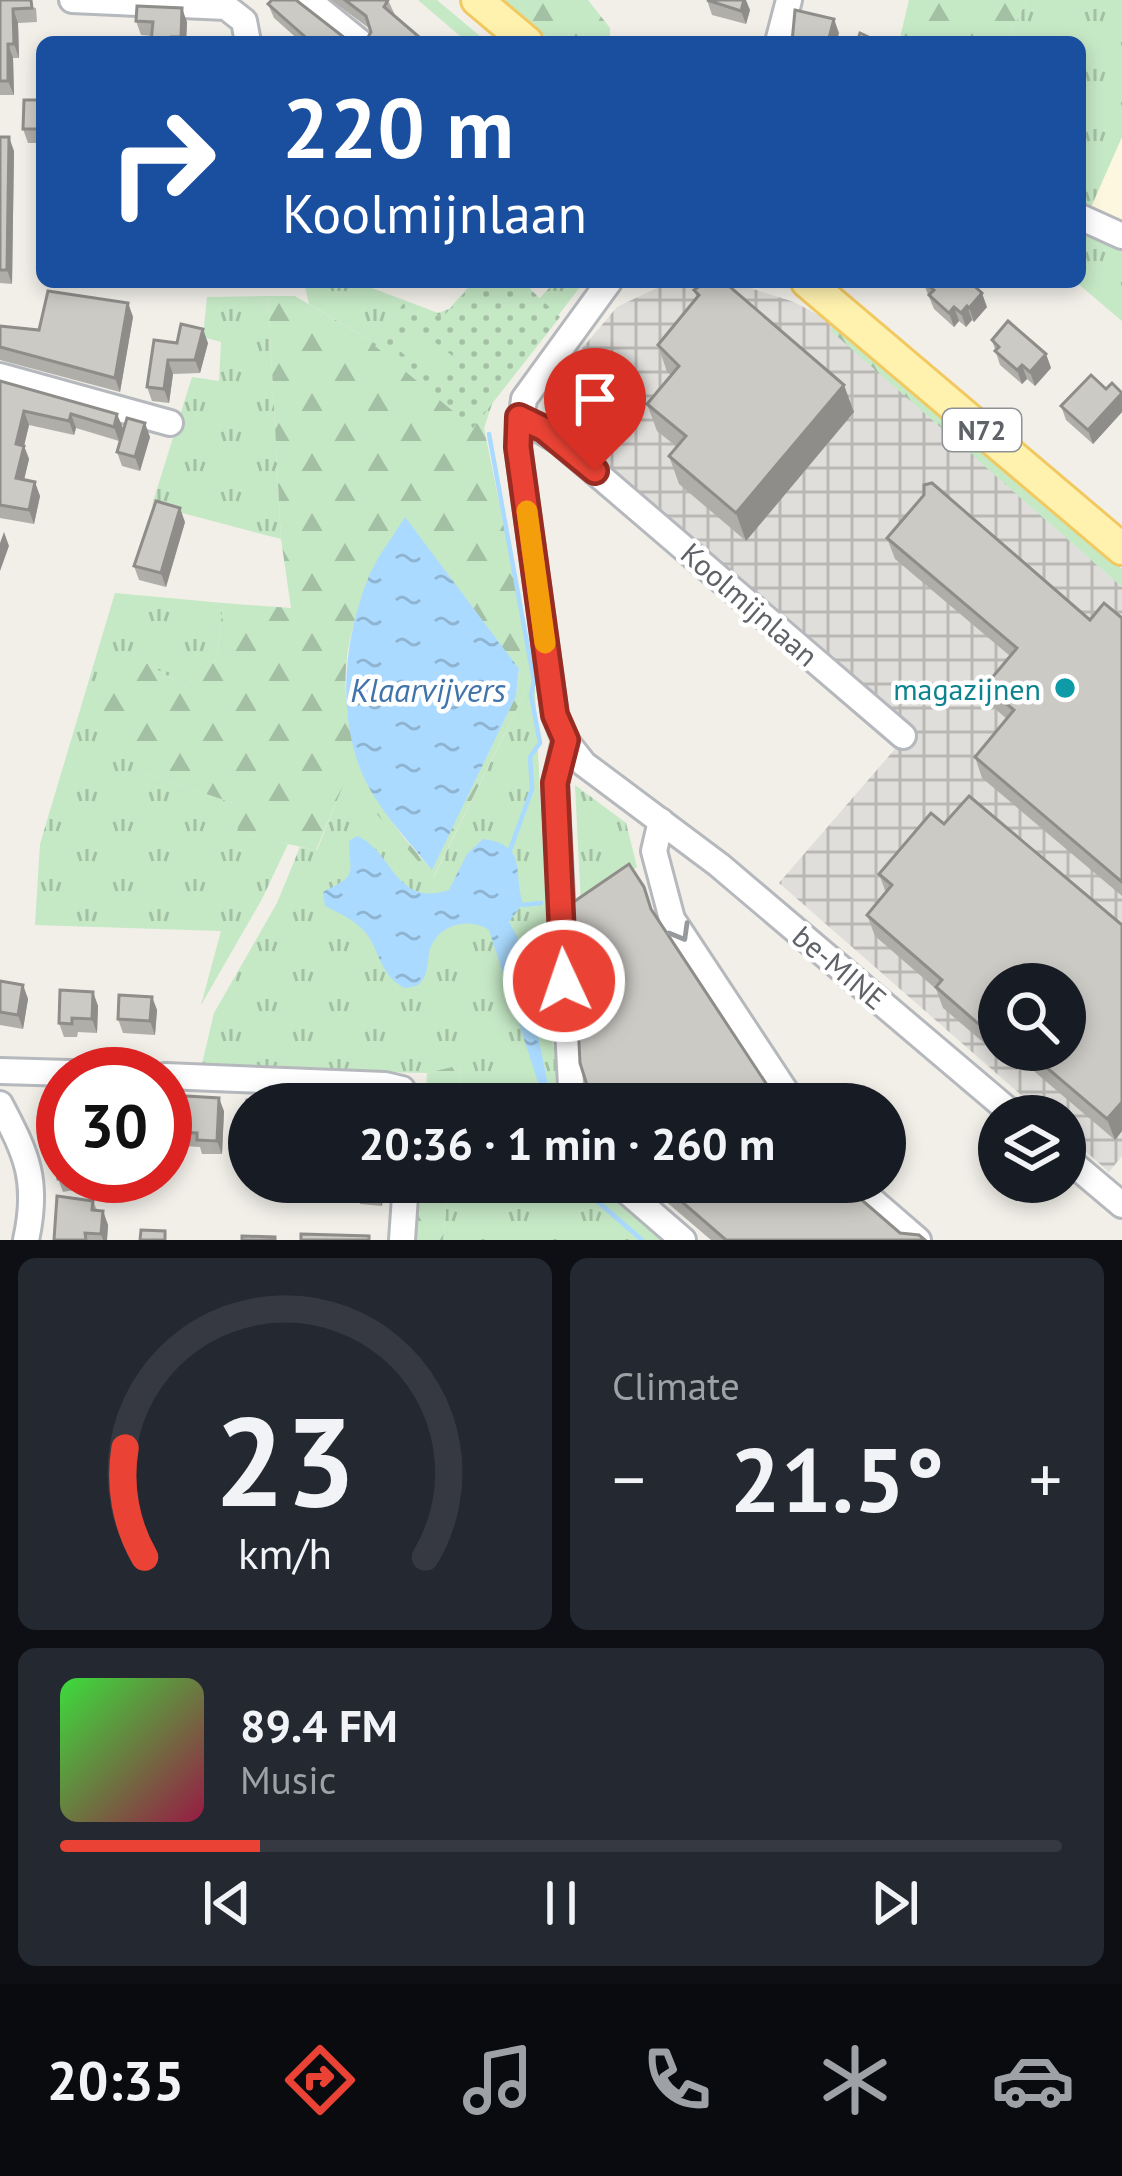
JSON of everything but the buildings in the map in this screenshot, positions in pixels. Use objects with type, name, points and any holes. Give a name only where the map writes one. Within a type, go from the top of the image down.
[{"type":"main road","points":[[477,0],[519,36]]},
{"type":"main road","name":"N72","points":[[810,288],[1122,549]]},
{"type":"street","points":[[308,0],[353,36]]},
{"type":"street","points":[[780,36],[789,0]]},
{"type":"street","points":[[88,1],[242,7]]},
{"type":"street","points":[[1086,221],[1122,236]]},
{"type":"street","points":[[571,1083],[555,783],[566,740],[555,715],[518,447],[519,417],[532,384],[605,288]]},
{"type":"street","points":[[585,317],[621,288]]},
{"type":"street","points":[[0,376],[170,423]]},
{"type":"street","name":"Koolmijnlaan","points":[[519,417],[560,442],[903,736]]},
{"type":"street","name":"be-MINE","points":[[566,740],[584,764],[753,892],[990,1095]]},
{"type":"street","points":[[661,821],[654,850],[665,904],[678,932],[780,1083]]},
{"type":"street","points":[[0,1071],[36,1072]]},
{"type":"street","points":[[192,1077],[336,1083]]},
{"type":"street","points":[[0,1104],[26,1152],[33,1185],[26,1240]]},
{"type":"street","points":[[1086,1175],[1122,1205]]},
{"type":"street","points":[[402,1240],[405,1203]]},
{"type":"street","points":[[640,1203],[682,1240]]},
{"type":"street","points":[[875,1203],[918,1240]]},
{"type":"shaded area","points":[[1122,137],[1122,220],[1091,207]]},
{"type":"shaded area","points":[[657,288],[750,288],[794,302],[835,324],[831,330],[1122,587],[1122,1156],[1109,1172],[1086,1152],[1086,1095],[1021,1095],[994,1071],[1086,1071],[1086,963],[978,963],[978,1057],[779,883],[914,727],[735,580],[556,421],[552,384],[617,307]]},
{"type":"green space","points":[[418,0],[437,0],[480,36],[460,36]]},
{"type":"green space","points":[[504,0],[588,0],[610,28],[610,36],[545,36]]},
{"type":"green space","points":[[909,0],[1027,0],[1009,36],[900,36]]},
{"type":"green space","points":[[1027,0],[1122,0],[1122,137],[1091,207],[1086,205],[1086,36],[1009,36]]},
{"type":"green space","points":[[1086,232],[1122,248],[1122,321],[1083,288]]},
{"type":"green space","points":[[305,288],[372,288],[438,313],[449,309],[468,288],[509,288],[532,306],[549,288],[579,288],[494,398],[484,428],[376,344],[309,304]]},
{"type":"green space","points":[[469,288],[530,288],[560,317],[473,428],[375,346],[405,301],[443,317]]},
{"type":"green space","points":[[268,296],[281,539],[152,505],[192,377],[219,381],[221,342],[203,337],[207,297]]},
{"type":"green space","points":[[268,296],[295,296],[376,344],[484,428],[534,674],[433,878],[346,779],[316,850],[237,833],[242,806],[140,772],[99,710],[110,671],[133,655],[186,687],[217,659],[223,603],[291,608],[281,539]],"holes":[[[368,578],[519,670],[516,696],[432,869],[377,797],[363,770],[347,712],[348,650]]]},
{"type":"green space","points":[[835,324],[1122,569],[1122,587],[830,330]]},
{"type":"green space","points":[[414,326],[454,357],[436,380],[396,348]]},
{"type":"green space","points":[[115,593],[223,603],[217,659],[186,687],[133,655],[140,772],[242,806],[238,833],[288,844],[201,1005],[221,931],[35,925],[40,844]]},
{"type":"green space","points":[[534,674],[553,1047],[560,1048],[562,1083],[459,1083],[461,1066],[427,1073],[201,1068],[214,1013],[277,903],[300,847],[317,850],[346,778],[434,877]]},
{"type":"green space","points":[[575,785],[626,823],[637,867],[581,905]]},
{"type":"green space","points":[[461,1065],[459,1083],[426,1083],[427,1073]]},
{"type":"green space","points":[[418,1203],[447,1203],[443,1240],[415,1240]]},
{"type":"green space","points":[[447,1203],[630,1203],[671,1240],[443,1240]]},
{"type":"water","name":"Klaarvijvers","points":[[405,517],[519,669],[516,696],[432,870],[371,792],[352,741],[346,695],[349,648],[359,603],[375,565]]},
{"type":"water","points":[[357,836],[369,843],[406,885],[431,893],[449,890],[467,854],[483,839],[513,854],[523,903],[509,922],[518,938],[548,1083],[538,1083],[489,930],[473,924],[447,929],[434,940],[423,979],[405,988],[386,971],[362,928],[325,906],[323,892],[350,873],[349,841]]},
{"type":"waterway","points":[[489,434],[534,681],[531,695],[540,743],[530,757],[532,789],[510,850]]},
{"type":"waterway","points":[[522,905],[541,903]]},
{"type":"waterway","points":[[599,1203],[642,1240]]},
{"type":"slow traffic","points":[[527,511],[545,643]]},
{"type":"place","name":"magazijnen","points":[[1065,688]]},
{"type":"route","points":[[564,981],[555,783],[566,740],[555,715],[518,447],[519,417],[544,429],[595,471]]}]
